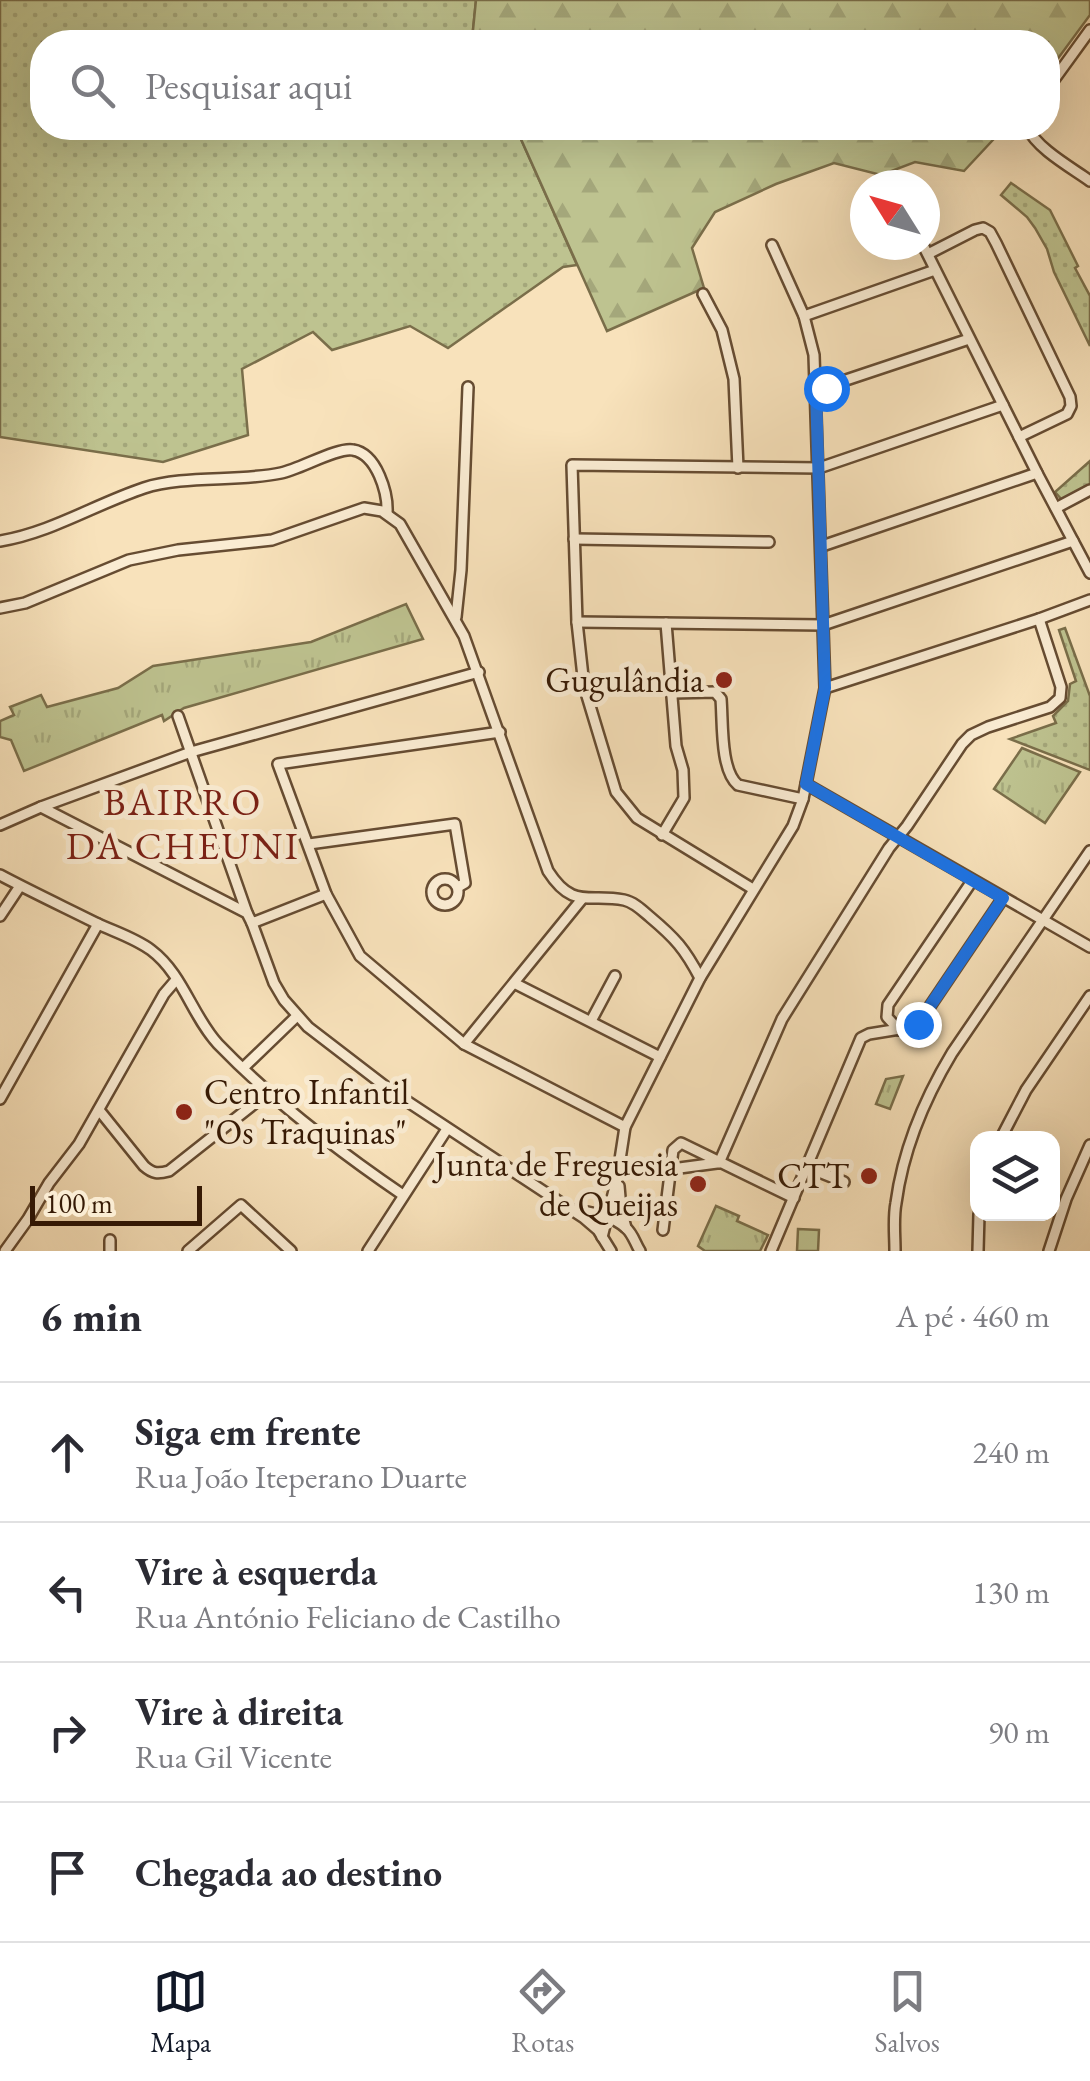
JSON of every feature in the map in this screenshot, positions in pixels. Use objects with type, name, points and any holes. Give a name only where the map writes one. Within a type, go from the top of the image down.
[{"type":"street","points":[[1060,71],[1090,30]]},
{"type":"street","points":[[1035,140],[1090,181]]},
{"type":"street","points":[[940,244],[983,228],[990,232],[1070,397],[1072,406],[1067,414],[1019,436]]},
{"type":"street","points":[[603,1232],[611,1219],[626,1127],[700,978],[793,826],[806,784],[825,688],[814,355],[804,316],[772,245]]},
{"type":"street","points":[[930,260],[1090,573]]},
{"type":"street","points":[[804,316],[934,270]]},
{"type":"street","points":[[703,294],[722,330],[734,379],[738,468]]},
{"type":"street","points":[[816,390],[969,339]]},
{"type":"street","points":[[456,620],[468,387]]},
{"type":"street","points":[[753,889],[637,818],[616,792],[584,686],[576,622],[572,465],[819,468],[1003,404]]},
{"type":"street","points":[[0,541],[145,487],[275,474],[348,450],[362,454],[373,464],[386,492],[387,513]]},
{"type":"street","points":[[822,546],[1037,473]]},
{"type":"street","points":[[1056,508],[1090,490]]},
{"type":"street","points":[[0,608],[25,603],[154,554],[272,540],[364,508],[387,513],[400,524],[456,620],[479,672],[548,872],[556,884],[582,899],[625,900],[636,906],[675,938],[700,978]]},
{"type":"street","points":[[574,539],[769,542]]},
{"type":"street","points":[[576,622],[823,626],[1073,540]]},
{"type":"street","points":[[825,688],[1090,600]]},
{"type":"street","points":[[720,1163],[782,1019],[896,836],[907,826],[962,744],[988,726],[1050,707],[1060,698],[1061,687],[1039,619]]},
{"type":"street","points":[[662,834],[684,798],[666,623]]},
{"type":"street","points":[[0,825],[191,752],[479,672]]},
{"type":"street","points":[[672,693],[715,692],[721,699],[732,782],[802,800]]},
{"type":"street","points":[[178,716],[246,913],[274,983],[297,1016],[361,1069],[591,1223],[603,1232],[612,1251]]},
{"type":"street","points":[[500,732],[278,764],[326,894],[360,956],[464,1044],[626,1127]]},
{"type":"street","points":[[806,784],[1090,948]]},
{"type":"street","points":[[42,807],[246,913]]},
{"type":"street","points":[[309,844],[456,824],[466,883],[458,887]]},
{"type":"street","points":[[895,1251],[896,1203],[923,1109],[952,1053],[1090,851]]},
{"type":"street","points":[[0,875],[154,952],[169,967],[208,1031],[243,1068],[329,1142],[403,1194]]},
{"type":"street","points":[[899,1030],[887,1016],[888,1006],[972,881]]},
{"type":"street","points":[[0,916],[20,886]]},
{"type":"street","points":[[252,923],[326,894]]},
{"type":"street","points":[[771,1251],[861,1038],[912,1027],[921,1020],[1003,898]]},
{"type":"street","points":[[464,1044],[582,899]]},
{"type":"street","points":[[0,1099],[98,924]]},
{"type":"street","points":[[591,1022],[615,976]]},
{"type":"street","points":[[5,1251],[79,1144],[164,994],[176,980]]},
{"type":"street","points":[[514,983],[660,1058]]},
{"type":"street","points":[[1004,1131],[1026,1090],[1090,996]]},
{"type":"street","points":[[243,1068],[297,1016]]},
{"type":"street","points":[[100,1110],[144,1166],[158,1174],[169,1170],[269,1092]]},
{"type":"street","points":[[368,1251],[447,1129]]},
{"type":"street","points":[[663,1230],[673,1150],[680,1143],[794,1198]]},
{"type":"street","points":[[1049,1251],[1090,1145]]},
{"type":"street","points":[[672,1169],[720,1163]]},
{"type":"street","points":[[807,1167],[844,1182]]},
{"type":"street","points":[[618,1180],[626,1228],[636,1249]]},
{"type":"street","points":[[188,1251],[241,1205],[291,1251]]},
{"type":"street","points":[[570,1209],[611,1219],[626,1228]]},
{"type":"street","points":[[978,1251],[979,1221]]},
{"type":"green space","points":[[0,0],[476,0],[473,30],[30,30],[30,140],[521,140],[577,265],[563,267],[448,348],[410,326],[332,350],[313,332],[242,369],[248,435],[163,462],[0,437]]},
{"type":"green space","points":[[476,0],[1090,0],[1090,15],[1060,56],[1060,30],[473,30]]},
{"type":"green space","points":[[521,140],[993,140],[964,171],[915,162],[894,170],[861,170],[834,163],[715,212],[692,248],[704,288],[607,331]]},
{"type":"green space","points":[[1011,183],[1050,210],[1078,266],[1075,268],[1090,296],[1090,346],[1035,228],[1001,195]]},
{"type":"green space","points":[[1090,461],[1090,487],[1063,501],[1055,492]]},
{"type":"green space","points":[[406,604],[423,639],[184,708],[164,721],[162,715],[24,771],[11,740],[0,737],[0,721],[14,715],[10,707],[41,695],[47,707],[118,688],[153,666],[311,642]]},
{"type":"green space","points":[[1065,628],[1090,696],[1090,770],[1010,739],[1056,723],[1053,716],[1068,701],[1070,684],[1076,681],[1059,630]]},
{"type":"green space","points":[[1022,748],[1080,772],[1045,823],[994,789]]},
{"type":"green space","points":[[903,1076],[890,1109],[876,1104],[886,1079]]},
{"type":"green space","points":[[716,1206],[768,1235],[760,1251],[705,1251],[698,1246]]},
{"type":"green space","points":[[798,1229],[819,1230],[818,1251],[797,1251]]},
{"type":"place","name":"Gugulândia","points":[[724,680]]},
{"type":"place","name":"Centro Infantil \"Os Traquinas\"","points":[[184,1112]]},
{"type":"place","name":"CTT","points":[[869,1176]]},
{"type":"place","name":"Junta de Freguesia de Queijas","points":[[698,1184]]},
{"type":"district","name":"BAIRRO DA CHEUNI","points":[[183,824]]},
{"type":"route","points":[[826,388],[816,390],[825,688],[806,784],[1003,898],[918,1024]]}]
